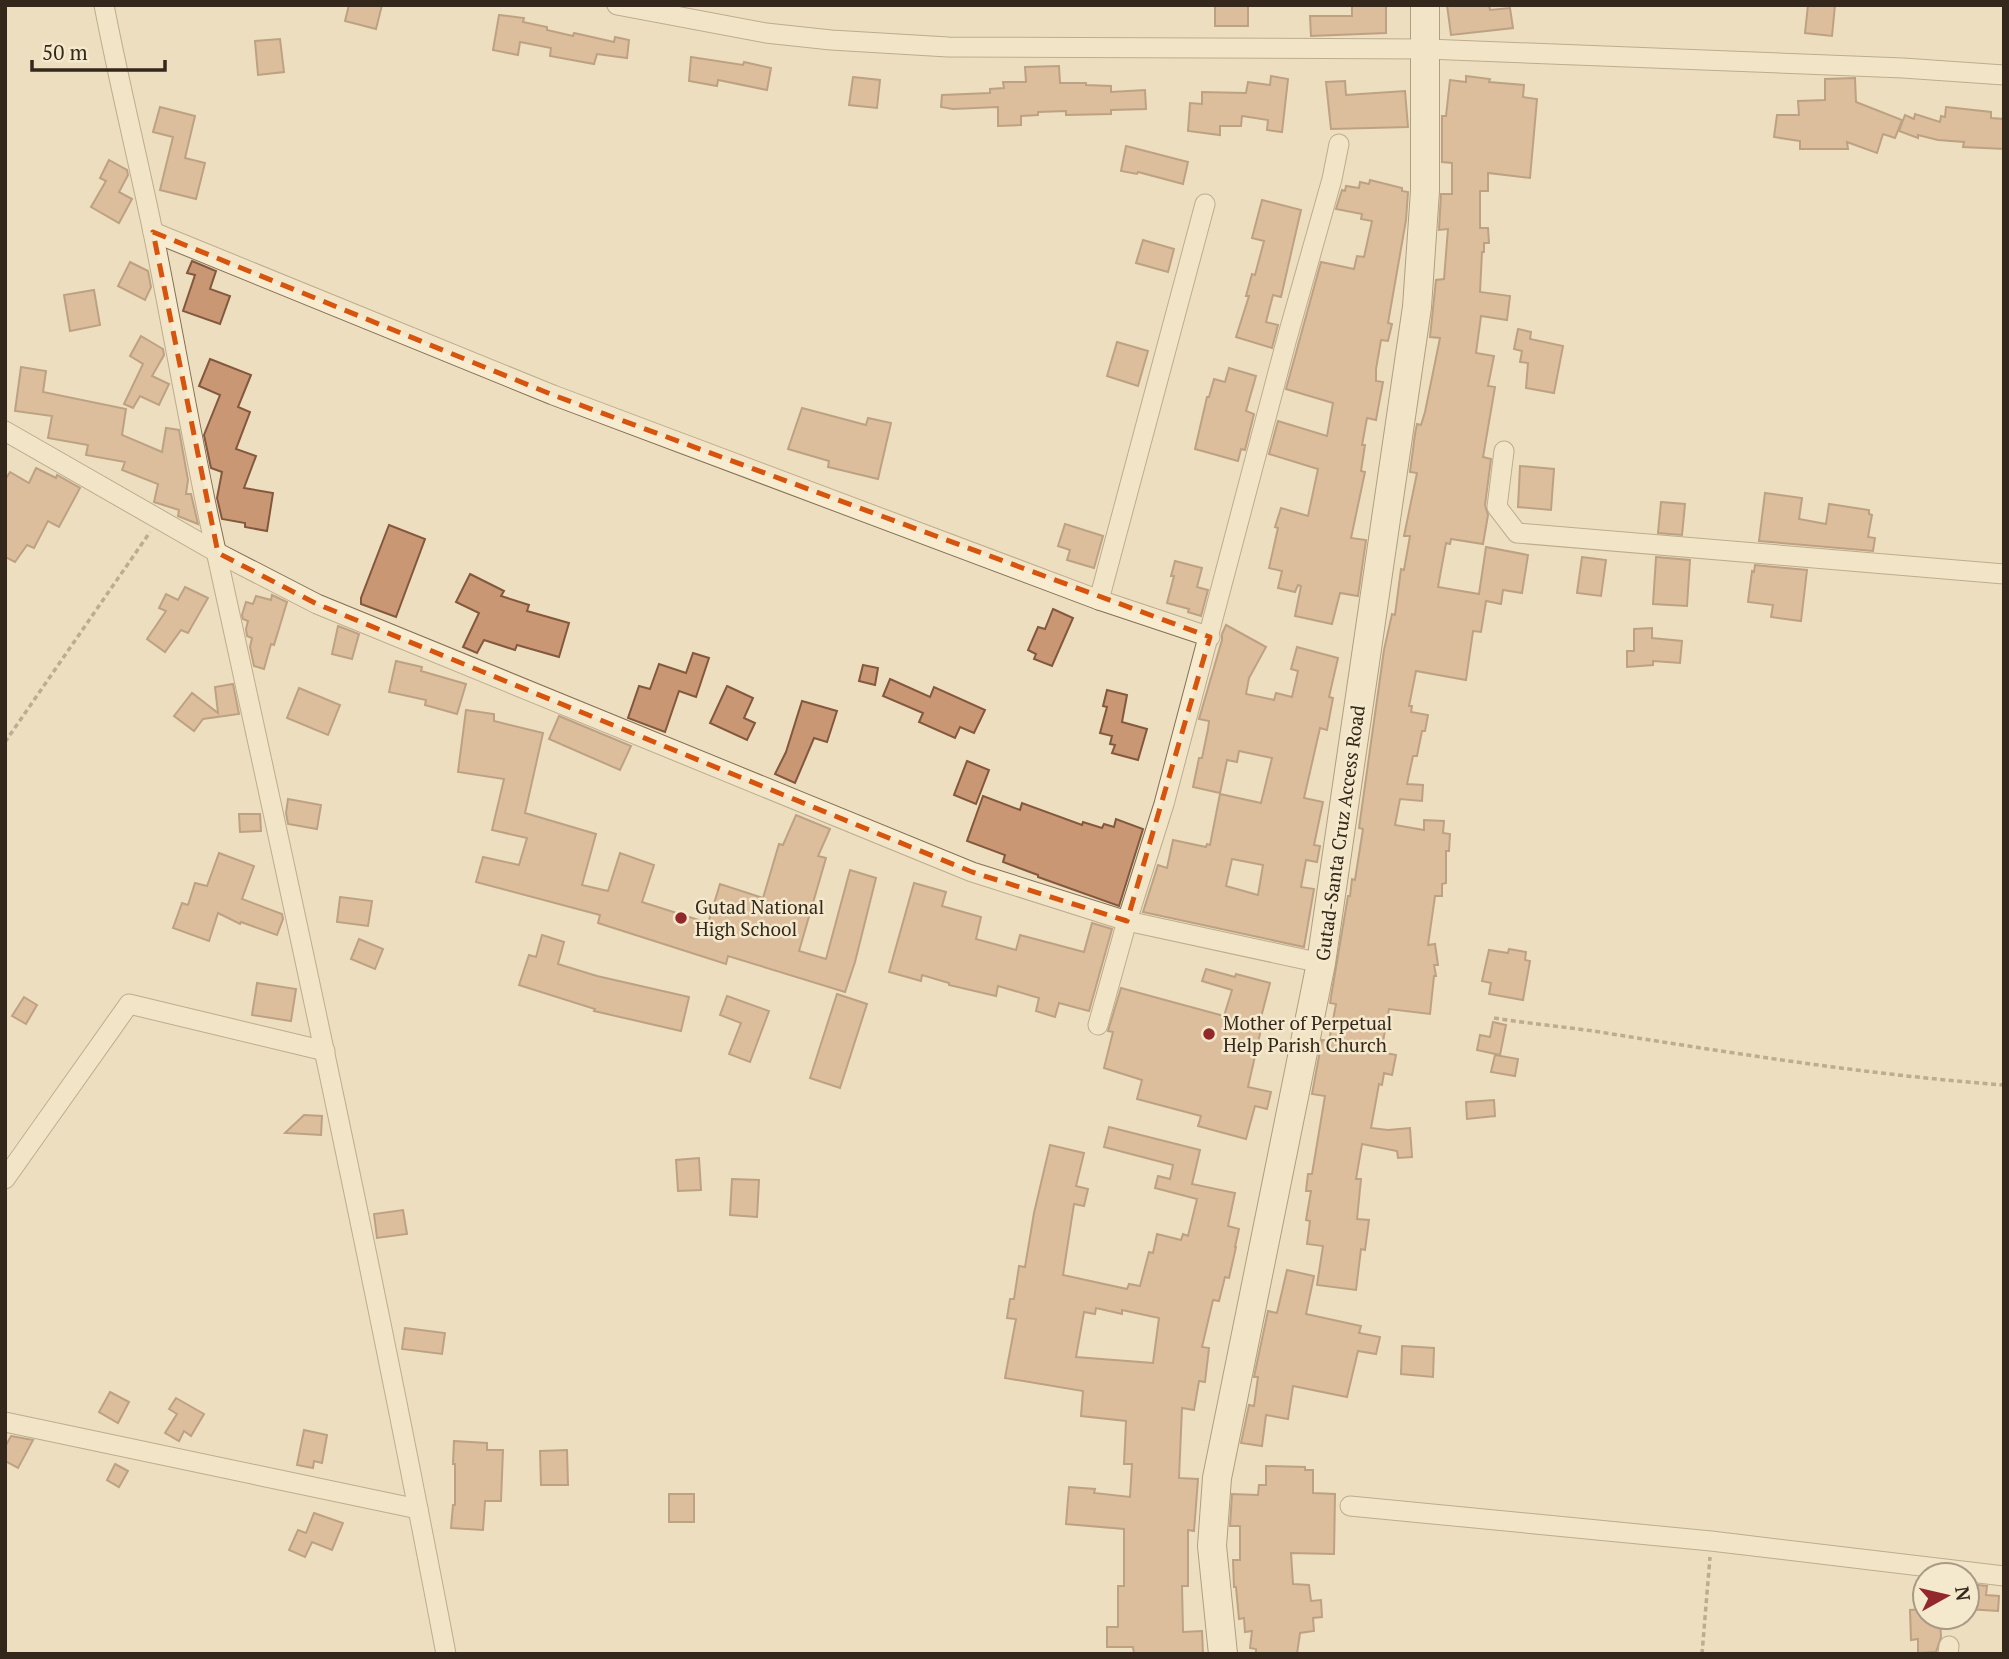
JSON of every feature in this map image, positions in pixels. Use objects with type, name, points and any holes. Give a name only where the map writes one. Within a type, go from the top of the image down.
[{"type":"main road","name":"Gutad-Santa Cruz Access Road","points":[[1223,1654],[1212,1546],[1217,1478],[1321,963],[1417,307],[1425,191],[1425,5]]},
{"type":"street","points":[[104,5],[325,1051],[446,1654]]},
{"type":"street","points":[[618,5],[766,33],[948,47],[1427,48],[1903,68],[2004,75]]},
{"type":"street","points":[[1098,1025],[1164,804],[1210,636],[1286,342],[1332,179],[1339,144]]},
{"type":"street","points":[[1099,600],[1206,204]]},
{"type":"street","points":[[153,232],[553,396],[1099,600],[1210,636]]},
{"type":"street","points":[[5,431],[218,553],[317,604],[960,867],[1127,921],[1321,963]]},
{"type":"street","points":[[1504,451],[1497,507],[1517,533],[2004,574]]},
{"type":"street","points":[[5,1179],[129,1004],[325,1051]]},
{"type":"street","points":[[5,1422],[418,1509]]},
{"type":"street","points":[[1350,1506],[1711,1541],[2004,1576]]},
{"type":"path","points":[[5,742],[160,519]]},
{"type":"path","points":[[1494,1018],[1717,1052],[1887,1074],[2004,1085]]},
{"type":"path","points":[[1702,1654],[1711,1541]]},
{"type":"highlighted area","points":[[153,232],[553,395],[1210,637],[1127,921],[972,872],[317,604],[218,553]]},
{"type":"building","points":[[349,5],[382,5],[376,29],[345,21]]},
{"type":"building","points":[[1215,5],[1248,5],[1248,26],[1215,26]]},
{"type":"building","points":[[1352,5],[1386,5],[1386,33],[1311,36],[1310,16],[1352,16]]},
{"type":"building","points":[[1447,5],[1489,5],[1490,10],[1510,8],[1513,28],[1451,35]]},
{"type":"building","points":[[1808,5],[1835,5],[1832,36],[1805,33]]},
{"type":"building","points":[[499,15],[524,18],[523,22],[573,36],[574,33],[614,42],[615,37],[629,40],[627,58],[597,54],[594,64],[550,56],[551,48],[520,42],[518,55],[493,50]]},
{"type":"building","points":[[280,39],[284,72],[258,75],[255,41]]},
{"type":"building","points":[[691,57],[743,65],[744,62],[771,68],[767,90],[718,80],[717,86],[689,81]]},
{"type":"building","points":[[1059,66],[1060,83],[1111,86],[1111,92],[1145,90],[1146,109],[1111,110],[1111,114],[1066,115],[1066,111],[1038,112],[1038,115],[1021,116],[1021,125],[998,126],[998,107],[941,107],[942,95],[990,93],[990,89],[1004,88],[1003,82],[1026,82],[1025,67]]},
{"type":"building","points":[[1271,76],[1288,79],[1282,132],[1267,130],[1268,120],[1242,116],[1241,126],[1220,126],[1220,135],[1188,131],[1190,103],[1202,104],[1202,92],[1246,93],[1248,82],[1270,85]]},
{"type":"building","points":[[1466,76],[1490,79],[1489,82],[1524,85],[1523,97],[1537,99],[1530,178],[1488,173],[1488,191],[1480,191],[1480,228],[1488,228],[1489,243],[1484,243],[1482,252],[1480,292],[1510,296],[1507,320],[1481,316],[1476,353],[1494,356],[1488,386],[1495,387],[1483,457],[1491,459],[1485,505],[1488,515],[1483,544],[1451,539],[1450,544],[1446,543],[1438,587],[1479,594],[1486,547],[1528,555],[1522,593],[1503,590],[1501,604],[1486,601],[1481,632],[1473,631],[1466,680],[1416,671],[1409,706],[1412,706],[1411,712],[1428,715],[1417,756],[1413,756],[1407,784],[1423,785],[1422,801],[1400,799],[1395,825],[1424,830],[1424,820],[1444,821],[1443,833],[1450,834],[1449,851],[1446,851],[1446,883],[1442,884],[1442,896],[1435,896],[1428,945],[1435,944],[1438,965],[1434,965],[1436,976],[1430,1014],[1389,1009],[1381,1052],[1396,1055],[1392,1075],[1384,1073],[1382,1085],[1379,1084],[1371,1128],[1410,1128],[1412,1157],[1398,1158],[1397,1151],[1362,1144],[1356,1179],[1361,1179],[1357,1219],[1369,1220],[1365,1250],[1361,1249],[1356,1290],[1317,1285],[1323,1246],[1307,1244],[1310,1221],[1306,1220],[1311,1191],[1306,1191],[1308,1174],[1312,1174],[1325,1096],[1312,1094],[1322,1040],[1329,1041],[1336,1004],[1330,1003],[1348,896],[1352,879],[1355,880],[1363,829],[1359,828],[1384,650],[1392,614],[1395,615],[1401,569],[1404,570],[1410,536],[1404,536],[1417,473],[1410,472],[1415,434],[1417,424],[1421,425],[1425,412],[1440,338],[1430,337],[1436,280],[1444,279],[1448,229],[1439,230],[1441,194],[1452,194],[1452,163],[1442,162],[1442,116],[1446,116],[1450,80],[1466,82]]},
{"type":"building","points":[[853,77],[880,80],[877,108],[849,105]]},
{"type":"building","points":[[1855,78],[1856,102],[1902,120],[1895,138],[1883,134],[1877,153],[1847,142],[1848,149],[1800,149],[1800,141],[1774,137],[1777,115],[1799,115],[1798,101],[1825,100],[1825,79]]},
{"type":"building","points":[[1345,81],[1346,95],[1405,91],[1408,127],[1331,129],[1326,82]]},
{"type":"building","points":[[160,107],[195,116],[185,158],[205,163],[196,199],[160,190],[173,137],[153,132]]},
{"type":"building","points":[[1946,107],[1991,112],[1991,118],[2004,119],[2004,149],[1963,147],[1964,142],[1918,135],[1918,138],[1899,131],[1905,115],[1914,119],[1915,114],[1940,122],[1941,116],[1945,117]]},
{"type":"building","points":[[1126,146],[1188,162],[1183,184],[1138,172],[1121,171]]},
{"type":"building","points":[[109,160],[127,170],[128,175],[119,192],[132,199],[119,223],[91,207],[106,181],[100,178]]},
{"type":"building","points":[[1370,180],[1408,192],[1406,220],[1388,323],[1392,324],[1388,341],[1381,340],[1376,369],[1376,381],[1383,382],[1376,420],[1367,418],[1362,445],[1365,445],[1361,471],[1365,472],[1351,538],[1366,540],[1358,596],[1340,593],[1332,624],[1295,616],[1301,586],[1298,585],[1295,592],[1278,588],[1282,571],[1269,568],[1278,528],[1275,527],[1281,508],[1308,516],[1318,469],[1269,454],[1278,421],[1327,436],[1333,403],[1286,389],[1321,262],[1354,269],[1357,256],[1364,257],[1372,221],[1361,219],[1362,214],[1336,209],[1346,186],[1359,188],[1360,182],[1369,184]]},
{"type":"building","points":[[1262,200],[1301,210],[1281,297],[1273,295],[1266,322],[1278,325],[1272,348],[1236,337],[1249,296],[1246,296],[1252,274],[1255,275],[1264,241],[1252,238]]},
{"type":"building","points":[[1143,240],[1174,249],[1168,272],[1136,263]]},
{"type":"building","points":[[192,261],[216,271],[210,289],[230,296],[220,324],[183,311],[195,275],[187,273]]},
{"type":"building","points":[[130,262],[148,271],[151,287],[145,300],[118,286]]},
{"type":"building","points":[[94,290],[100,325],[70,331],[64,295]]},
{"type":"building","points":[[1518,329],[1531,332],[1530,339],[1563,346],[1554,393],[1526,388],[1528,363],[1520,362],[1522,351],[1514,349]]},
{"type":"building","points":[[141,336],[163,349],[164,355],[152,376],[169,384],[159,405],[140,396],[133,408],[124,404],[143,364],[130,356]]},
{"type":"building","points":[[1117,342],[1148,351],[1138,386],[1107,376]]},
{"type":"building","points":[[210,359],[251,375],[238,407],[250,412],[236,449],[256,456],[244,488],[273,493],[267,531],[222,519],[217,498],[222,472],[211,468],[204,435],[220,395],[199,386]]},
{"type":"building","points":[[21,367],[46,371],[43,392],[126,409],[122,435],[162,452],[166,428],[179,430],[188,480],[186,494],[191,494],[198,524],[178,516],[179,510],[154,502],[158,484],[122,470],[125,462],[86,455],[88,445],[48,438],[52,416],[15,411]]},
{"type":"building","points":[[1229,368],[1256,376],[1246,411],[1254,414],[1245,450],[1241,449],[1238,461],[1195,449],[1214,379],[1225,382]]},
{"type":"building","points":[[802,408],[866,425],[868,418],[891,423],[878,479],[828,467],[829,461],[788,449]]},
{"type":"building","points":[[1520,466],[1554,469],[1551,510],[1518,507]]},
{"type":"building","points":[[36,468],[56,478],[57,475],[80,488],[59,527],[48,521],[34,548],[27,545],[15,562],[5,557],[5,480],[10,472],[29,483]]},
{"type":"building","points":[[1765,493],[1802,498],[1799,519],[1826,524],[1829,504],[1869,510],[1872,515],[1868,537],[1875,538],[1873,551],[1759,541]]},
{"type":"building","points":[[1661,502],[1685,504],[1682,535],[1658,533]]},
{"type":"building","points":[[1065,524],[1103,536],[1094,568],[1067,560],[1070,550],[1058,546]]},
{"type":"building","points":[[389,525],[425,539],[396,617],[361,604]]},
{"type":"building","points":[[1582,557],[1606,560],[1601,596],[1577,593]]},
{"type":"building","points":[[1656,557],[1690,560],[1687,606],[1653,604]]},
{"type":"building","points":[[1175,561],[1202,568],[1197,587],[1208,590],[1201,616],[1188,612],[1189,609],[1167,603]]},
{"type":"building","points":[[1755,565],[1807,570],[1801,621],[1771,617],[1773,605],[1748,602]]},
{"type":"building","points":[[470,574],[504,591],[501,596],[529,605],[527,611],[569,623],[559,657],[517,645],[515,650],[484,640],[477,653],[463,647],[479,613],[456,602]]},
{"type":"building","points":[[185,587],[208,598],[188,633],[181,630],[165,652],[147,639],[166,611],[159,608],[166,594],[178,600]]},
{"type":"building","points":[[272,595],[287,602],[264,669],[254,666],[250,647],[252,638],[247,636],[246,629],[248,621],[243,619],[242,615],[246,602],[253,604],[256,596],[271,600]]},
{"type":"building","points":[[1053,609],[1073,618],[1052,666],[1034,659],[1036,654],[1028,650],[1038,627],[1045,629]]},
{"type":"building","points":[[1226,625],[1266,647],[1249,678],[1246,694],[1274,700],[1276,693],[1292,697],[1298,671],[1291,669],[1297,647],[1338,658],[1329,697],[1333,698],[1327,730],[1320,728],[1304,798],[1323,802],[1314,845],[1320,846],[1317,862],[1306,860],[1301,887],[1314,889],[1304,947],[1143,912],[1158,865],[1167,868],[1173,840],[1206,847],[1207,844],[1210,845],[1220,794],[1261,803],[1272,758],[1239,751],[1237,762],[1227,760],[1220,793],[1193,787],[1209,721],[1199,719]],"holes":[[[1232,859],[1263,865],[1258,895],[1226,886]]]},
{"type":"building","points":[[338,626],[359,634],[352,659],[332,654]]},
{"type":"building","points":[[1652,628],[1652,638],[1682,641],[1680,663],[1653,661],[1653,665],[1627,667],[1627,651],[1634,651],[1634,629]]},
{"type":"building","points":[[693,653],[709,658],[696,697],[679,691],[665,732],[628,718],[639,686],[650,689],[659,664],[686,673]]},
{"type":"building","points":[[396,661],[422,667],[421,671],[466,684],[457,714],[425,705],[426,700],[389,692]]},
{"type":"building","points":[[863,665],[878,668],[875,685],[859,681]]},
{"type":"building","points":[[890,679],[930,697],[934,687],[985,710],[974,733],[960,727],[955,738],[919,722],[923,713],[883,696]]},
{"type":"building","points":[[233,684],[239,714],[203,719],[194,731],[174,716],[192,693],[218,713],[215,687]]},
{"type":"building","points":[[727,686],[753,698],[744,718],[755,723],[747,740],[710,723]]},
{"type":"building","points":[[299,688],[340,705],[328,735],[287,718]]},
{"type":"building","points":[[1107,690],[1127,695],[1122,722],[1147,729],[1138,760],[1112,753],[1115,745],[1110,744],[1112,736],[1100,733],[1107,707],[1103,706]]},
{"type":"building","points":[[802,701],[837,711],[827,742],[814,738],[795,783],[775,774],[786,752]]},
{"type":"building","points":[[466,710],[494,714],[494,721],[543,733],[525,813],[596,834],[582,885],[608,891],[620,853],[654,865],[642,902],[708,923],[720,884],[763,898],[779,844],[783,845],[796,815],[830,829],[818,856],[826,858],[799,951],[826,959],[850,870],[876,878],[845,992],[728,956],[726,964],[598,923],[600,915],[476,882],[483,857],[519,865],[527,838],[492,830],[504,779],[458,772]]},
{"type":"building","points":[[559,716],[631,746],[620,770],[549,739]]},
{"type":"building","points":[[967,761],[989,770],[976,804],[954,795]]},
{"type":"building","points":[[983,796],[1020,810],[1022,803],[1082,825],[1083,822],[1102,828],[1104,824],[1114,827],[1116,819],[1143,829],[1119,906],[1038,877],[1003,862],[1005,855],[967,841]]},
{"type":"building","points":[[288,799],[321,805],[317,829],[288,824]]},
{"type":"building","points":[[239,814],[260,814],[261,831],[240,832]]},
{"type":"building","points":[[219,853],[254,866],[242,899],[282,914],[283,919],[277,935],[241,922],[240,924],[218,913],[209,941],[173,928],[182,903],[188,905],[195,883],[207,886]]},
{"type":"building","points":[[914,883],[946,892],[942,906],[981,917],[976,939],[1016,950],[1020,935],[1084,952],[1092,923],[1112,929],[1089,1011],[1059,1003],[1055,1017],[1036,1011],[1039,998],[998,986],[996,996],[949,985],[922,975],[921,981],[889,972]]},
{"type":"building","points":[[340,897],[372,901],[368,926],[337,922]]},
{"type":"building","points":[[542,935],[564,942],[558,964],[597,976],[689,997],[681,1031],[594,1011],[595,1009],[519,985],[529,955],[536,957]]},
{"type":"building","points":[[359,939],[383,949],[375,969],[351,959]]},
{"type":"building","points":[[1509,949],[1526,952],[1525,960],[1530,961],[1523,1000],[1489,994],[1491,983],[1482,981],[1489,950],[1508,953]]},
{"type":"building","points":[[1206,969],[1270,983],[1248,1087],[1271,1092],[1267,1109],[1255,1106],[1246,1139],[1198,1126],[1201,1116],[1137,1099],[1142,1080],[1104,1068],[1113,1032],[1108,1031],[1121,988],[1224,1016],[1232,990],[1202,981]]},
{"type":"building","points":[[257,983],[296,989],[291,1021],[252,1015]]},
{"type":"building","points":[[837,994],[867,1004],[840,1088],[810,1078]]},
{"type":"building","points":[[727,996],[769,1011],[750,1062],[729,1054],[741,1023],[720,1015]]},
{"type":"building","points":[[24,997],[37,1005],[26,1024],[12,1016]]},
{"type":"building","points":[[1493,1022],[1506,1025],[1500,1055],[1477,1050],[1480,1035],[1490,1037]]},
{"type":"building","points":[[1495,1055],[1518,1059],[1515,1076],[1491,1072]]},
{"type":"building","points":[[1494,1100],[1495,1116],[1467,1119],[1466,1102]]},
{"type":"building","points":[[304,1115],[322,1116],[321,1135],[285,1133]]},
{"type":"building","points":[[1109,1127],[1200,1150],[1192,1184],[1235,1193],[1228,1226],[1239,1229],[1229,1278],[1225,1277],[1219,1301],[1213,1300],[1202,1347],[1209,1348],[1205,1382],[1199,1381],[1194,1410],[1182,1408],[1179,1478],[1198,1479],[1194,1531],[1188,1530],[1188,1586],[1182,1586],[1183,1632],[1202,1631],[1203,1654],[1134,1654],[1133,1647],[1107,1647],[1107,1627],[1118,1627],[1118,1586],[1124,1586],[1124,1529],[1066,1524],[1069,1487],[1095,1489],[1094,1493],[1130,1497],[1132,1464],[1124,1464],[1126,1421],[1081,1416],[1083,1391],[1005,1378],[1016,1319],[1007,1318],[1010,1299],[1014,1299],[1019,1266],[1025,1267],[1050,1145],[1084,1153],[1076,1186],[1088,1189],[1084,1206],[1074,1204],[1063,1275],[1127,1289],[1129,1284],[1140,1286],[1149,1252],[1153,1253],[1157,1234],[1181,1240],[1183,1234],[1188,1236],[1197,1199],[1155,1188],[1158,1176],[1170,1179],[1173,1165],[1104,1147]],"holes":[[[1096,1308],[1122,1314],[1122,1310],[1159,1318],[1153,1363],[1076,1357],[1084,1312],[1095,1314]]]},
{"type":"building","points":[[699,1158],[701,1190],[678,1191],[676,1160]]},
{"type":"building","points":[[732,1179],[759,1180],[757,1217],[730,1215]]},
{"type":"building","points":[[403,1210],[407,1234],[377,1238],[374,1214]]},
{"type":"building","points":[[1287,1270],[1314,1276],[1306,1314],[1361,1326],[1359,1333],[1380,1337],[1376,1354],[1358,1351],[1347,1397],[1293,1386],[1288,1419],[1266,1415],[1262,1446],[1241,1443],[1249,1405],[1254,1406],[1258,1377],[1254,1377],[1268,1311],[1277,1313]]},
{"type":"building","points":[[405,1328],[445,1333],[442,1354],[402,1349]]},
{"type":"building","points":[[1402,1346],[1434,1348],[1433,1377],[1401,1374]]},
{"type":"building","points":[[110,1392],[129,1402],[118,1423],[99,1412]]},
{"type":"building","points":[[176,1398],[204,1414],[191,1436],[184,1431],[179,1441],[165,1433],[177,1414],[169,1409]]},
{"type":"building","points":[[304,1430],[327,1435],[322,1463],[314,1461],[313,1468],[297,1465]]},
{"type":"building","points":[[11,1436],[33,1440],[18,1468],[5,1461],[5,1447]]},
{"type":"building","points":[[454,1441],[487,1443],[487,1450],[503,1450],[501,1501],[485,1501],[483,1530],[451,1528],[455,1505]]},
{"type":"building","points":[[567,1450],[568,1485],[541,1485],[540,1451]]},
{"type":"building","points":[[115,1464],[128,1471],[119,1487],[107,1480]]},
{"type":"building","points":[[1266,1466],[1305,1467],[1305,1470],[1313,1470],[1313,1493],[1335,1494],[1334,1554],[1291,1553],[1293,1584],[1309,1585],[1311,1601],[1321,1600],[1322,1617],[1313,1618],[1314,1631],[1300,1633],[1297,1654],[1256,1654],[1256,1649],[1250,1648],[1252,1631],[1245,1632],[1244,1618],[1239,1619],[1233,1560],[1240,1560],[1240,1526],[1230,1526],[1232,1494],[1258,1495],[1259,1485],[1266,1485]]},
{"type":"building","points":[[669,1494],[694,1494],[694,1522],[669,1522]]},
{"type":"building","points":[[314,1513],[343,1523],[332,1550],[312,1542],[305,1557],[289,1550],[298,1530],[306,1533]]},
{"type":"building","points":[[1981,1585],[1987,1586],[1986,1595],[1999,1596],[1998,1611],[1981,1610]]},
{"type":"building","points":[[1910,1610],[1911,1631],[1941,1631],[1936,1652],[1918,1653],[1918,1639],[1911,1640]]},
{"type":"place","name":"Gutad National High School","points":[[681,918]]},
{"type":"place","name":"Mother of Perpetual Help Parish Church","points":[[1209,1034]]}]
